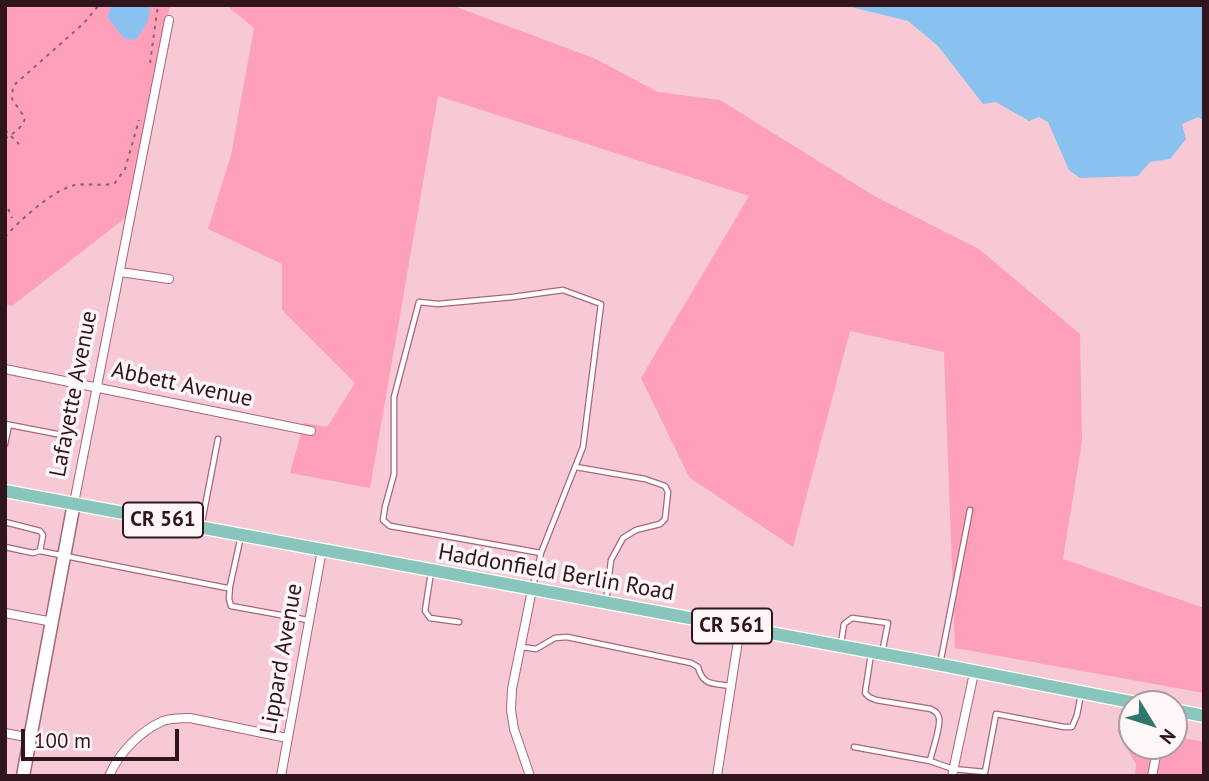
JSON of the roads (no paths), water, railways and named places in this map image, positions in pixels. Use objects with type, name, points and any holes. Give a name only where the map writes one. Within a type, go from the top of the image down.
[{"type":"main road","name":"Haddonfield Berlin Road","points":[[5,491],[1118,700]]},
{"type":"street","name":"Lafayette Avenue","points":[[23,776],[169,20]]},
{"type":"street","points":[[120,272],[169,279]]},
{"type":"street","name":"Abbett Avenue","points":[[5,369],[311,431]]},
{"type":"street","name":"Lippard Avenue","points":[[281,776],[322,550]]},
{"type":"street","points":[[530,776],[514,729],[511,710],[512,689],[532,590]]},
{"type":"street","points":[[5,613],[53,622]]},
{"type":"street","points":[[717,776],[740,628]]},
{"type":"street","points":[[953,772],[974,673]]},
{"type":"street","points":[[109,776],[121,755],[135,740],[151,728],[177,718],[190,718],[287,737]]},
{"type":"street","points":[[5,733],[31,738]]},
{"type":"lane","points":[[532,590],[541,554],[583,447],[601,304],[563,290],[513,297],[419,302],[394,397],[394,474],[383,520],[390,526],[541,554]]},
{"type":"lane","points":[[5,444],[7,425],[62,435]]},
{"type":"lane","points":[[201,527],[218,439]]},
{"type":"lane","points":[[576,467],[645,479],[664,486],[668,492],[665,520],[660,524],[636,530],[623,538],[611,560],[606,603]]},
{"type":"lane","points":[[940,665],[970,510]]},
{"type":"lane","points":[[5,522],[40,531],[43,535],[40,551]]},
{"type":"lane","points":[[242,535],[230,586],[231,606],[308,620]]},
{"type":"lane","points":[[5,547],[230,586]]},
{"type":"lane","points":[[431,571],[425,611],[430,618],[459,622]]},
{"type":"lane","points":[[841,646],[844,624],[852,618],[888,624],[865,693],[869,697],[932,709],[939,717],[939,723],[930,761]]},
{"type":"lane","points":[[521,647],[536,649],[555,638],[567,637],[691,663],[698,667],[701,677],[707,682],[731,686]]},
{"type":"lane","points":[[854,747],[930,761],[953,772],[985,772],[996,714],[1072,727],[1082,693]]},
{"type":"water","points":[[112,5],[150,5],[146,24],[135,40],[125,39],[107,17]]},
{"type":"water","points":[[843,5],[1204,5],[1204,121],[1198,117],[1182,124],[1186,139],[1170,159],[1150,162],[1138,176],[1080,178],[1069,170],[1048,122],[1039,117],[1029,121],[996,102],[983,104],[938,46],[908,21]]}]
